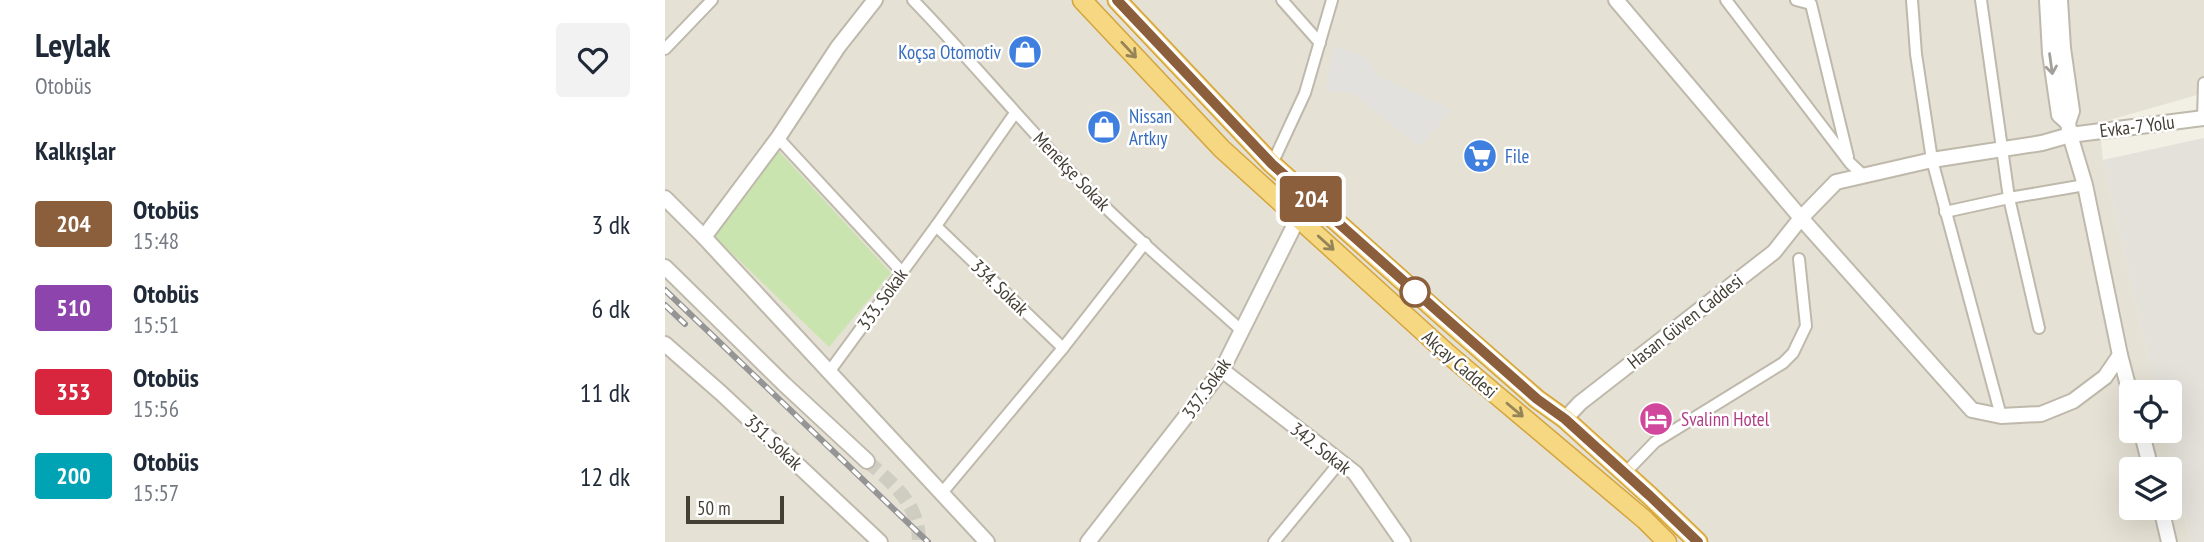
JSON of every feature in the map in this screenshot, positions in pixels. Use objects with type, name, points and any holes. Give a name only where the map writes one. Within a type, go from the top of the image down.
[{"type":"highway","name":"Akçay Caddesi","points":[[1082,0],[1222,149],[1448,354],[1645,520],[1667,542]]},
{"type":"highway","name":"Akçay Caddesi","points":[[1117,0],[1272,164],[1537,399],[1565,419],[1698,542]]},
{"type":"street","points":[[665,49],[712,0]]},
{"type":"street","points":[[704,237],[778,138],[838,47],[875,0]]},
{"type":"street","name":"Menekşe Sokak","points":[[913,0],[1093,195],[1242,331]]},
{"type":"street","points":[[1282,0],[1320,43]]},
{"type":"street","points":[[1272,164],[1305,93],[1332,0]]},
{"type":"street","points":[[1616,0],[1801,218],[1972,410],[2001,416],[2041,414],[2073,401],[2105,377],[2120,355]]},
{"type":"street","points":[[1727,0],[1850,163],[1864,176]]},
{"type":"street","points":[[1796,0],[1811,4],[1850,163]]},
{"type":"street","points":[[1912,0],[1916,54],[1932,160],[2001,416]]},
{"type":"street","points":[[1981,0],[2009,198],[2039,328]]},
{"type":"street","points":[[2047,0],[2050,53],[2059,116],[2069,129],[2085,184],[2127,380]]},
{"type":"street","points":[[2060,0],[2072,111],[2069,129]]},
{"type":"street","points":[[2203,118],[2204,83]]},
{"type":"street","name":"333. Sokak","points":[[829,372],[1015,113]]},
{"type":"street","name":"Evka-7 Yolu","points":[[1932,160],[2042,143],[2069,129],[2203,118]]},
{"type":"street","points":[[778,138],[902,272]]},
{"type":"street","name":"Hasan Güven Caddesi","points":[[1565,419],[1580,402],[1774,252],[1801,218],[1836,182],[1932,160]]},
{"type":"street","points":[[1945,212],[2085,184]]},
{"type":"street","points":[[665,198],[671,214],[704,237],[987,542]]},
{"type":"street","name":"337. Sokak","points":[[1088,542],[1222,370],[1298,218]]},
{"type":"street","name":"334. Sokak","points":[[936,226],[1063,348]]},
{"type":"street","points":[[941,494],[1063,348],[1145,243]]},
{"type":"street","points":[[1625,473],[1655,442],[1783,363],[1793,353],[1806,326],[1799,258]]},
{"type":"street","points":[[665,267],[867,461]]},
{"type":"street","name":"351. Sokak","points":[[667,349],[880,542]]},
{"type":"street","name":"342. Sokak","points":[[1222,370],[1355,473],[1403,542]]},
{"type":"street","points":[[1274,542],[1341,462]]},
{"type":"street","points":[[2164,520],[2169,542]]},
{"type":"shaded area","points":[[665,0],[2204,0],[2204,93],[2099,123],[2103,160],[2153,380],[2119,380],[2119,443],[2168,443],[2171,457],[2119,457],[2119,520],[2182,520],[2182,504],[2191,542],[665,542]]},
{"type":"shaded area","points":[[1333,46],[1367,57],[1378,76],[1452,110],[1420,147],[1352,93],[1326,91]]},
{"type":"shaded area","points":[[2204,138],[2204,542],[2191,542],[2182,504],[2182,457],[2171,457],[2168,443],[2182,443],[2182,380],[2153,380],[2103,160]]},
{"type":"green space","points":[[777,149],[891,273],[829,347],[714,236]]},
{"type":"tunnel","points":[[867,461],[895,486],[909,505],[915,516],[919,542]]},
{"type":"railway","points":[[665,290],[928,542]]},
{"type":"railway","points":[[665,305],[685,324]]},
{"type":"bus line","name":"204","points":[[1117,0],[1272,164],[1537,399],[1565,419],[1698,542]]},
{"type":"place","name":"Koçsa Otomotiv","points":[[1025,52]]},
{"type":"place","name":"Nissan Artkıy","points":[[1104,127]]},
{"type":"place","name":"File","points":[[1480,156]]},
{"type":"place","name":"Svalinn Hotel","points":[[1656,419]]}]
